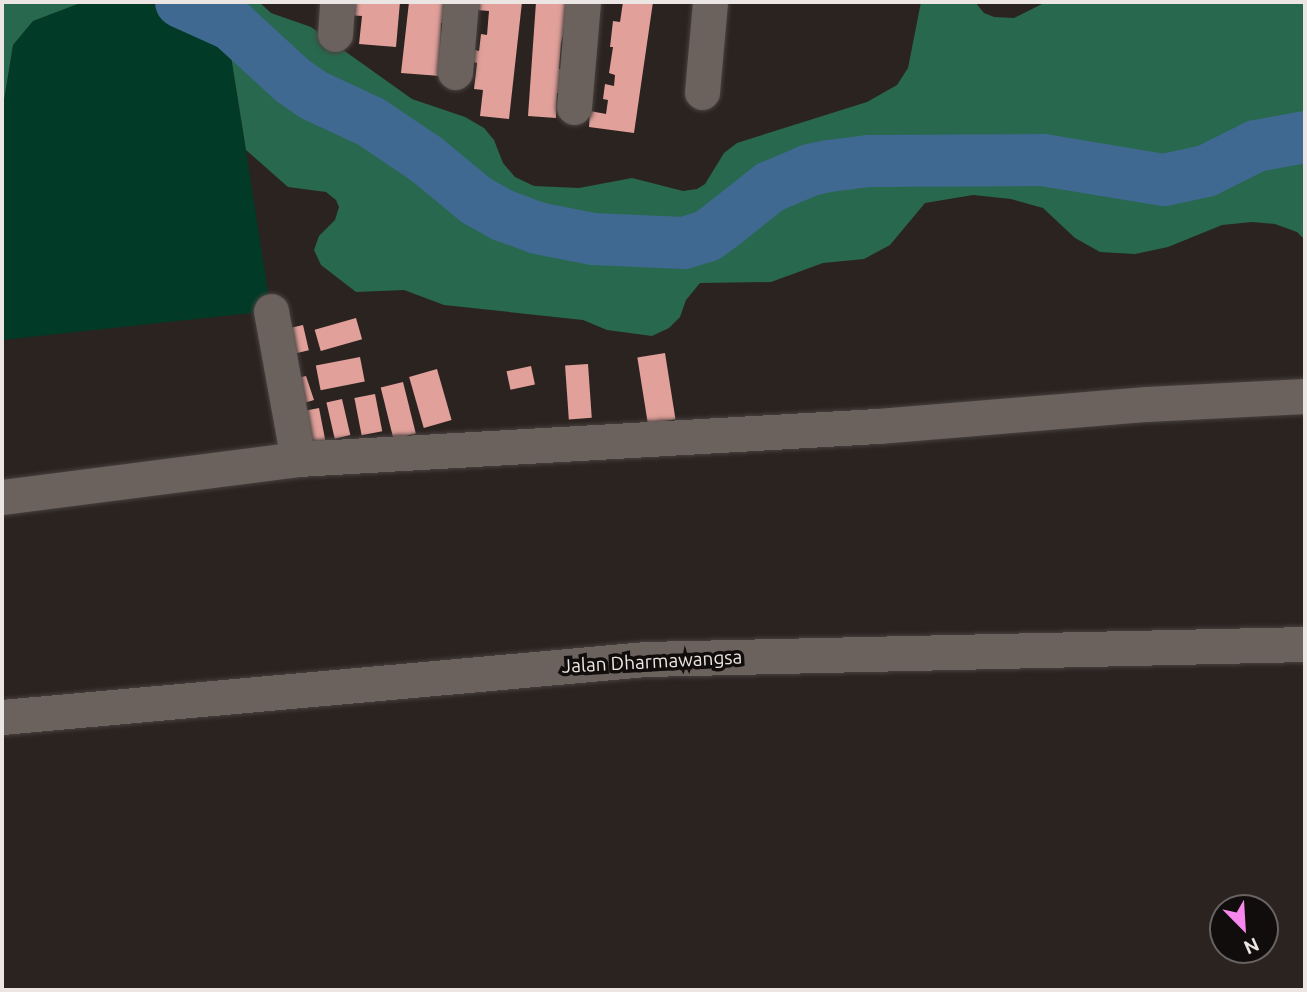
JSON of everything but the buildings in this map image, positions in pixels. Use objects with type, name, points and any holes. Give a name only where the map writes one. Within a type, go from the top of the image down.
[{"type":"street","points":[[454,72],[461,2]]},
{"type":"street","points":[[574,107],[583,2]]},
{"type":"street","points":[[702,92],[710,2]]},
{"type":"street","points":[[271,311],[298,459]]},
{"type":"street","points":[[2,497],[298,459],[878,426],[1147,404],[1305,396]]},
{"type":"street","name":"Jalan Dharmawangsa","points":[[2,717],[645,659],[1305,644]]},
{"type":"green space","points":[[2,2],[83,2],[33,21],[13,45],[2,112]]},
{"type":"green space","points":[[83,2],[144,2],[168,9],[209,31],[231,56],[271,311],[2,340],[2,112],[13,45],[33,21]]},
{"type":"green space","points":[[192,2],[259,2],[271,13],[311,27],[412,99],[465,117],[484,128],[494,140],[503,163],[515,177],[534,186],[579,188],[632,178],[683,191],[697,189],[705,184],[724,153],[737,143],[867,102],[897,85],[908,68],[921,2],[975,2],[984,13],[994,17],[1014,18],[1046,2],[1305,2],[1305,240],[1297,232],[1275,224],[1252,222],[1222,225],[1168,247],[1135,254],[1100,252],[1075,238],[1043,208],[1011,199],[973,195],[925,203],[890,245],[864,259],[823,263],[771,282],[700,283],[686,300],[680,317],[669,328],[652,336],[607,330],[583,320],[444,305],[404,290],[356,292],[321,265],[314,250],[319,236],[335,220],[339,207],[336,200],[326,192],[288,187],[246,150],[231,56],[209,31]]},
{"type":"waterway","points":[[181,2],[232,25],[293,81],[313,95],[371,122],[426,159],[477,201],[502,215],[537,228],[593,239],[684,243],[707,236],[770,187],[810,170],[829,166],[869,161],[1043,160],[1164,180],[1206,171],[1256,146],[1305,137]]}]
